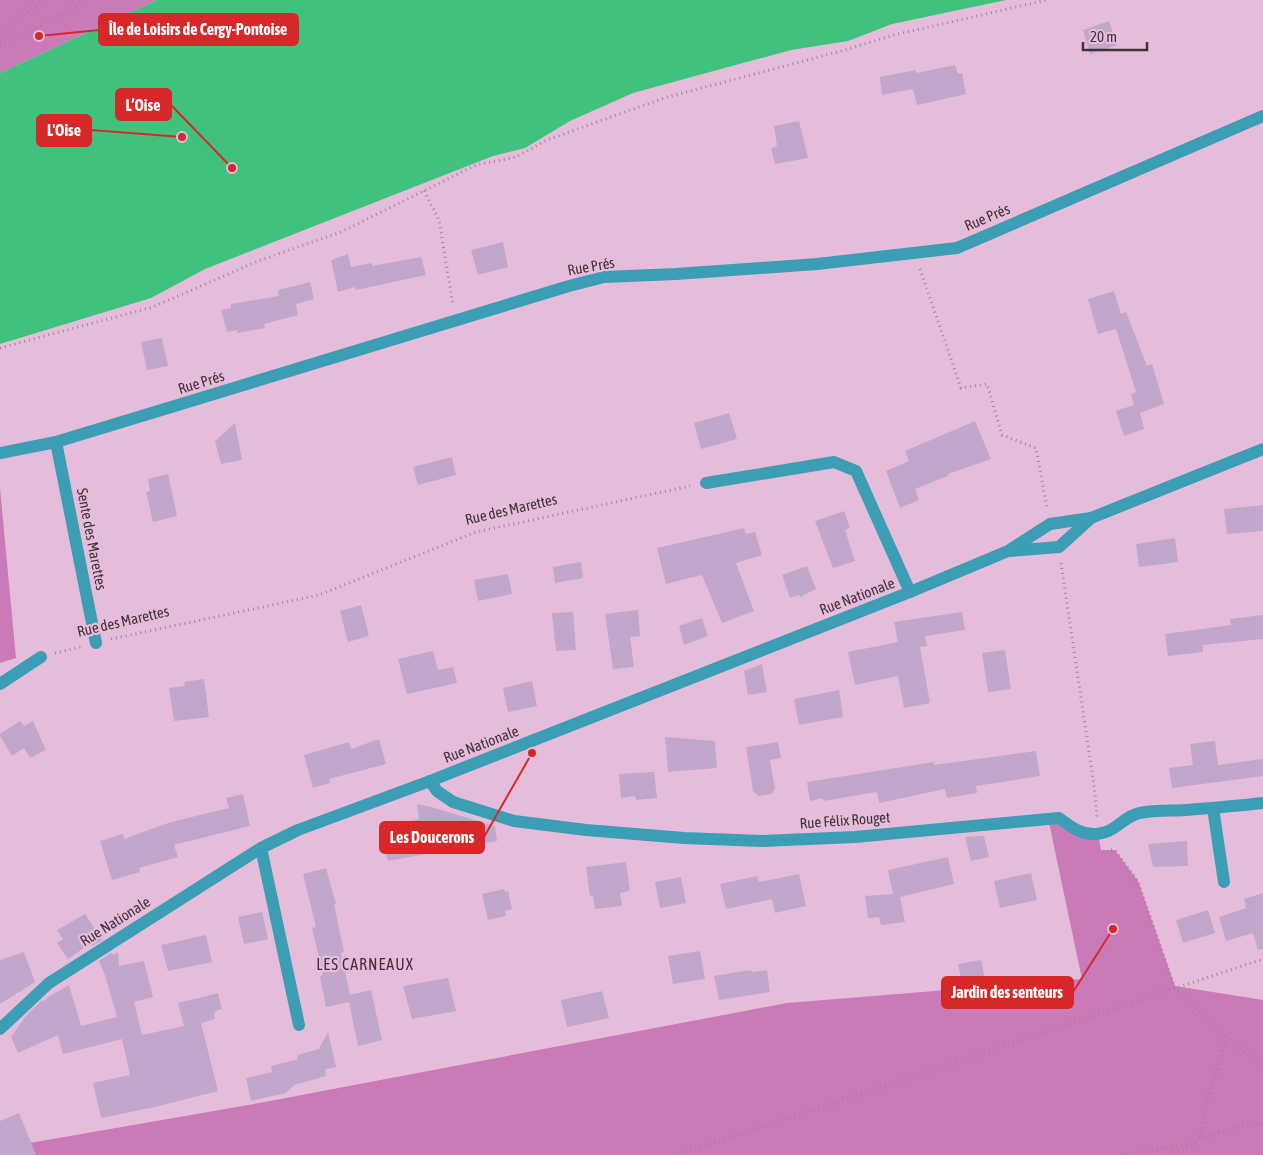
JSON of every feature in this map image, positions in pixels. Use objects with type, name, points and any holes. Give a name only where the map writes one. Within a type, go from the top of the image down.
[{"type":"street","name":"Rue Prés","points":[[0,453],[56,442],[604,277],[817,264],[957,248],[1263,116]]},
{"type":"street","name":"Sente des Marettes","points":[[56,442],[96,642]]},
{"type":"street","name":"Rue Nationale","points":[[0,1029],[48,983],[261,848],[298,830],[430,781],[910,592],[1008,551],[1050,524],[1091,518],[1263,449]]},
{"type":"street","points":[[706,483],[834,462],[856,471],[910,592]]},
{"type":"street","name":"Rue Nationale","points":[[1008,551],[1059,547],[1091,518]]},
{"type":"street","points":[[0,684],[41,657]]},
{"type":"street","name":"Rue Félix Rouget","points":[[430,781],[437,791],[453,802],[514,821],[586,830],[684,838],[762,841],[855,837],[1059,818],[1086,834],[1098,834]]},
{"type":"street","points":[[1098,834],[1114,829],[1129,816],[1140,813],[1263,803]]},
{"type":"street","points":[[1213,808],[1224,882]]},
{"type":"street","points":[[261,848],[299,1025]]},
{"type":"path","points":[[0,41],[18,18],[46,0]]},
{"type":"path","points":[[0,46],[65,13],[83,0]]},
{"type":"path","points":[[0,348],[153,307],[258,261],[341,232],[476,165],[516,156],[547,140],[664,98],[838,52],[894,35],[1047,0]]},
{"type":"path","points":[[424,191],[439,220],[456,320]]},
{"type":"path","points":[[914,253],[961,388],[987,384],[1002,435],[1036,448],[1050,524]]},
{"type":"path","name":"Rue des Marettes","points":[[41,657],[96,642],[319,595],[476,532],[706,483]]},
{"type":"path","points":[[1065,584],[1095,792],[1101,850],[1115,850],[1138,881],[1175,989],[1226,1037],[1263,1066]]},
{"type":"path","points":[[676,1155],[1263,959]]},
{"type":"path","points":[[1200,1138],[1208,1098],[1226,1037]]},
{"type":"path","points":[[1174,1155],[1200,1138],[1245,1126],[1263,1124]]},
{"type":"path","points":[[1122,1155],[1190,1145]]},
{"type":"shaded area","points":[[0,0],[157,0],[0,73]]},
{"type":"shaded area","points":[[157,0],[1006,0],[892,24],[848,41],[791,50],[633,93],[570,121],[525,148],[493,156],[205,269],[151,298],[0,344],[0,73]]},
{"type":"shaded area","points":[[0,488],[16,658],[0,663]]},
{"type":"shaded area","points":[[1048,818],[1098,834],[1101,850],[1115,850],[1138,881],[1175,986],[1263,1000],[1263,1155],[26,1155],[24,1144],[254,1104],[787,1003],[1082,979]]},
{"type":"building","points":[[1109,21],[1117,45],[1090,54],[1083,30]]},
{"type":"building","points":[[955,65],[958,74],[962,73],[966,94],[917,105],[913,89],[882,95],[880,77],[916,70],[916,73]]},
{"type":"building","points":[[799,121],[808,158],[775,164],[771,148],[777,146],[774,126]]},
{"type":"building","points":[[503,242],[508,267],[478,275],[471,250]]},
{"type":"building","points":[[348,254],[351,267],[372,263],[372,266],[421,257],[426,275],[356,290],[355,287],[338,292],[331,260]]},
{"type":"building","points":[[310,282],[314,299],[296,304],[298,315],[264,324],[265,328],[237,333],[237,330],[227,332],[221,310],[231,308],[231,304],[279,296],[278,290]]},
{"type":"building","points":[[1114,291],[1121,314],[1126,312],[1147,366],[1152,364],[1164,404],[1140,413],[1144,429],[1124,436],[1116,411],[1134,405],[1131,394],[1136,392],[1116,329],[1098,334],[1088,299]]},
{"type":"building","points":[[162,338],[168,366],[147,370],[141,342]]},
{"type":"building","points":[[729,413],[737,439],[701,449],[694,423]]},
{"type":"building","points":[[975,421],[991,459],[948,474],[948,476],[915,489],[919,500],[900,508],[886,471],[909,461],[905,451]]},
{"type":"building","points":[[235,423],[242,460],[221,464],[215,441]]},
{"type":"building","points":[[452,457],[456,475],[418,485],[413,467]]},
{"type":"building","points":[[168,474],[177,516],[153,522],[146,492],[150,491],[148,479]]},
{"type":"building","points":[[1263,505],[1263,531],[1227,534],[1224,509]]},
{"type":"building","points":[[844,511],[850,528],[845,530],[855,561],[833,568],[815,521]]},
{"type":"building","points":[[744,528],[746,534],[755,532],[762,555],[736,563],[754,611],[722,623],[702,575],[666,584],[657,548]]},
{"type":"building","points":[[1175,538],[1178,562],[1139,567],[1136,544]]},
{"type":"building","points":[[581,562],[583,578],[555,583],[553,567]]},
{"type":"building","points":[[807,566],[816,589],[800,597],[799,595],[790,598],[782,575]]},
{"type":"building","points":[[508,574],[512,594],[478,601],[474,580]]},
{"type":"building","points":[[361,605],[369,636],[348,642],[340,611]]},
{"type":"building","points":[[638,610],[640,636],[630,637],[634,667],[613,669],[605,614]]},
{"type":"building","points":[[573,612],[576,650],[556,651],[552,613]]},
{"type":"building","points":[[962,612],[965,630],[925,636],[927,646],[920,647],[930,703],[904,708],[898,676],[855,685],[848,652],[898,642],[894,622]]},
{"type":"building","points":[[1263,615],[1263,639],[1203,645],[1203,652],[1168,656],[1165,634],[1231,625],[1230,619]]},
{"type":"building","points":[[702,618],[708,636],[684,645],[679,626]]},
{"type":"building","points":[[1005,650],[1011,689],[988,692],[982,653]]},
{"type":"building","points":[[433,651],[438,670],[453,667],[457,683],[407,694],[398,659]]},
{"type":"building","points":[[762,664],[767,692],[748,695],[744,671]]},
{"type":"building","points":[[204,679],[209,717],[174,721],[169,688],[185,686],[184,682]]},
{"type":"building","points":[[532,681],[537,706],[508,712],[503,688]]},
{"type":"building","points":[[839,690],[843,717],[799,725],[794,699]]},
{"type":"building","points":[[20,721],[24,726],[33,721],[46,750],[30,758],[24,748],[12,756],[0,734]]},
{"type":"building","points":[[665,737],[715,741],[717,768],[668,772]]},
{"type":"building","points":[[379,739],[386,764],[329,779],[330,783],[313,788],[304,755],[349,742],[351,749]]},
{"type":"building","points":[[1215,741],[1218,765],[1263,759],[1263,776],[1172,788],[1169,768],[1193,765],[1190,744]]},
{"type":"building","points":[[778,742],[781,758],[770,760],[775,789],[771,794],[758,796],[753,791],[746,747]]},
{"type":"building","points":[[1036,751],[1040,776],[976,786],[977,793],[947,798],[945,789],[879,803],[877,792],[823,801],[823,798],[810,801],[807,782],[934,762],[934,765]]},
{"type":"building","points":[[654,772],[657,798],[636,800],[635,796],[621,798],[619,774]]},
{"type":"building","points":[[243,794],[250,826],[174,845],[178,857],[139,868],[140,872],[112,880],[100,841],[123,834],[124,839],[171,822],[229,808],[226,798]]},
{"type":"building","points":[[417,804],[495,826],[497,841],[388,861],[381,836],[387,835],[386,827],[419,819]]},
{"type":"building","points":[[984,836],[989,857],[971,861],[965,837]]},
{"type":"building","points":[[1187,841],[1188,866],[1153,867],[1148,844]]},
{"type":"building","points":[[948,857],[954,884],[900,897],[905,922],[881,925],[879,917],[868,918],[865,896],[893,894],[888,870]]},
{"type":"building","points":[[626,862],[630,891],[620,893],[622,906],[595,909],[593,896],[590,896],[586,867]]},
{"type":"building","points":[[326,868],[336,904],[334,904],[344,952],[341,953],[350,995],[371,990],[382,1040],[358,1046],[349,1002],[326,1007],[320,976],[323,975],[312,928],[316,927],[303,874]]},
{"type":"building","points":[[1031,873],[1037,900],[1000,908],[994,881]]},
{"type":"building","points":[[799,874],[806,906],[775,913],[772,899],[726,909],[720,884],[757,876],[759,882]]},
{"type":"building","points":[[681,877],[686,903],[660,908],[655,882]]},
{"type":"building","points":[[504,889],[505,892],[508,891],[512,909],[505,911],[506,916],[488,920],[482,894]]},
{"type":"building","points":[[1263,893],[1263,949],[1258,950],[1253,933],[1226,941],[1219,917],[1246,908],[1244,899]]},
{"type":"building","points":[[1208,910],[1215,933],[1183,943],[1176,920]]},
{"type":"building","points":[[262,912],[268,939],[244,944],[238,917]]},
{"type":"building","points":[[85,914],[102,940],[92,946],[91,943],[68,959],[57,943],[63,939],[57,930]]},
{"type":"building","points":[[206,935],[212,962],[168,971],[161,945]]},
{"type":"building","points":[[700,951],[705,979],[673,984],[668,956]]},
{"type":"building","points":[[24,952],[35,982],[0,1004],[0,960]]},
{"type":"building","points":[[118,952],[119,966],[144,961],[153,997],[134,1002],[142,1035],[184,1026],[178,1003],[218,993],[222,1009],[214,1012],[215,1019],[201,1023],[218,1091],[101,1118],[93,1083],[130,1075],[122,1039],[63,1054],[58,1035],[18,1053],[11,1037],[26,1016],[42,1000],[43,1002],[69,985],[81,1026],[117,1017],[99,961],[111,953],[113,955]]},
{"type":"building","points":[[981,960],[987,990],[964,994],[958,964]]},
{"type":"building","points":[[751,970],[752,972],[767,970],[770,992],[719,1000],[714,976]]},
{"type":"building","points":[[448,978],[456,1011],[412,1019],[403,986]]},
{"type":"building","points":[[602,991],[609,1018],[567,1027],[561,1000]]},
{"type":"building","points":[[328,1032],[336,1067],[325,1069],[326,1076],[294,1085],[286,1093],[251,1101],[246,1078],[272,1072],[271,1066],[298,1059],[297,1055],[319,1049]]},
{"type":"building","points":[[19,1113],[36,1155],[0,1155],[0,1121]]},
{"type":"place","name":"Île de Loisirs de Cergy-Pontoise","points":[[39,36]]},
{"type":"place","name":"L'Oise","points":[[182,137]]},
{"type":"place","name":"L’Oise","points":[[232,168]]},
{"type":"place","name":"Les Doucerons","points":[[532,753]]},
{"type":"place","name":"Jardin des senteurs","points":[[1113,929]]},
{"type":"district","name":"LES CARNEAUX","points":[[365,964]]}]
